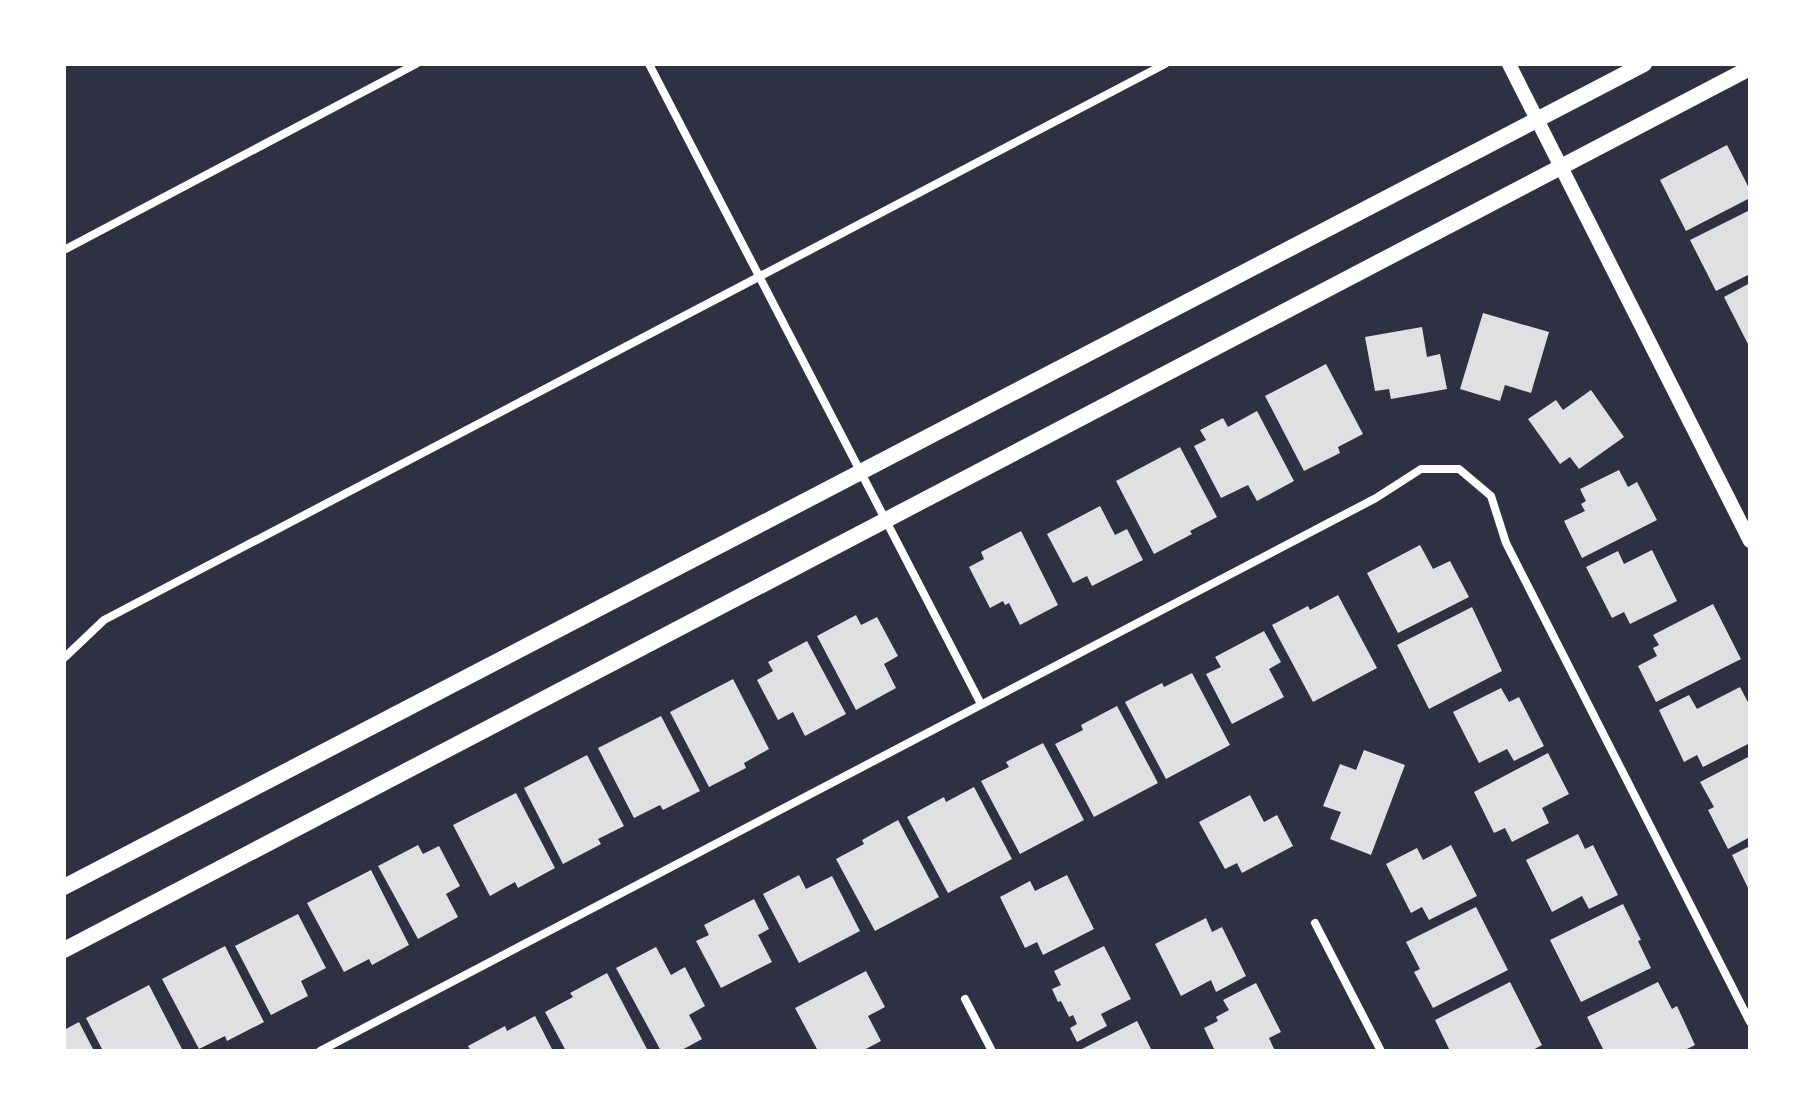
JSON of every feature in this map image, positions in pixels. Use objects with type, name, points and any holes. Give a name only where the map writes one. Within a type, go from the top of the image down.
[{"type":"main road","points":[[64,887],[1644,64]]},
{"type":"main road","points":[[64,950],[1750,68]]},
{"type":"street","points":[[64,250],[416,64]]},
{"type":"street","points":[[649,64],[981,704]]},
{"type":"street","points":[[64,658],[104,620],[1165,64]]},
{"type":"street","points":[[1509,64],[1750,541]]},
{"type":"street","points":[[320,1051],[1376,498],[1421,469],[1459,469],[1491,496],[1506,543],[1750,1022]]},
{"type":"street","points":[[1315,923],[1381,1051]]},
{"type":"street","points":[[965,999],[992,1051]]},
{"type":"building","points":[[1727,145],[1750,190],[1750,198],[1686,231],[1660,180]]},
{"type":"building","points":[[1750,210],[1750,274],[1716,291],[1690,240]]},
{"type":"building","points":[[1750,283],[1750,348],[1724,297]]},
{"type":"building","points":[[1483,313],[1549,332],[1531,393],[1505,385],[1500,401],[1460,389]]},
{"type":"building","points":[[1422,327],[1427,357],[1440,354],[1447,389],[1391,399],[1389,389],[1375,391],[1365,337]]},
{"type":"building","points":[[1326,364],[1363,434],[1338,447],[1340,453],[1304,471],[1265,396]]},
{"type":"building","points":[[1591,390],[1624,437],[1579,469],[1570,457],[1560,464],[1528,419],[1556,400],[1563,410]]},
{"type":"building","points":[[1257,411],[1294,481],[1257,501],[1248,485],[1221,498],[1194,446],[1206,440],[1200,430],[1223,418],[1228,427]]},
{"type":"building","points":[[1180,447],[1217,517],[1154,554],[1116,481]]},
{"type":"building","points":[[1619,470],[1628,487],[1637,482],[1657,520],[1582,558],[1564,521],[1585,511],[1581,504],[1586,501],[1580,489]]},
{"type":"building","points":[[1100,506],[1115,535],[1127,529],[1143,560],[1092,586],[1087,576],[1073,583],[1047,534]]},
{"type":"building","points":[[1021,531],[1058,605],[1020,625],[1009,603],[1005,605],[1003,601],[990,608],[969,567],[984,559],[981,552]]},
{"type":"building","points":[[1420,545],[1433,569],[1450,561],[1469,597],[1398,633],[1367,573]]},
{"type":"building","points":[[1652,550],[1677,601],[1630,624],[1624,612],[1612,618],[1586,567],[1618,551],[1624,564]]},
{"type":"building","points":[[1338,595],[1377,668],[1313,702],[1272,625],[1308,606],[1310,610]]},
{"type":"building","points":[[1713,604],[1741,659],[1656,702],[1638,666],[1657,656],[1653,648],[1659,645],[1653,635]]},
{"type":"building","points":[[1472,607],[1502,671],[1429,709],[1397,645]]},
{"type":"building","points":[[856,615],[861,625],[877,617],[898,656],[884,664],[896,688],[856,710],[817,636]]},
{"type":"building","points":[[1264,631],[1281,662],[1269,669],[1284,697],[1232,724],[1206,674],[1221,667],[1215,657]]},
{"type":"building","points":[[807,641],[846,714],[805,736],[793,712],[778,720],[757,680],[773,671],[768,662]]},
{"type":"building","points":[[1192,673],[1230,745],[1166,779],[1125,702],[1162,683],[1164,687]]},
{"type":"building","points":[[733,679],[769,749],[744,763],[746,768],[709,787],[670,712]]},
{"type":"building","points":[[1740,687],[1750,706],[1750,743],[1703,767],[1697,755],[1684,762],[1659,710],[1689,695],[1697,709]]},
{"type":"building","points":[[1501,688],[1509,702],[1519,697],[1544,746],[1514,761],[1507,749],[1479,763],[1453,712]]},
{"type":"building","points":[[1117,706],[1158,783],[1094,817],[1055,744],[1083,730],[1081,725]]},
{"type":"building","points":[[661,716],[700,791],[663,810],[660,805],[634,818],[598,748]]},
{"type":"building","points":[[1043,743],[1084,820],[1020,854],[981,781],[1009,767],[1006,762]]},
{"type":"building","points":[[1364,750],[1405,765],[1371,855],[1330,839],[1341,812],[1323,806],[1340,764],[1356,770]]},
{"type":"building","points":[[1548,753],[1569,794],[1542,808],[1549,823],[1512,842],[1505,828],[1494,833],[1474,792]]},
{"type":"building","points":[[587,755],[624,826],[598,839],[601,844],[563,864],[524,788]]},
{"type":"building","points":[[1750,756],[1750,837],[1728,849],[1708,810],[1714,807],[1700,782]]},
{"type":"building","points":[[974,787],[1012,859],[948,893],[907,817],[944,797],[946,802]]},
{"type":"building","points":[[516,793],[555,868],[518,888],[515,882],[490,896],[453,825]]},
{"type":"building","points":[[1250,795],[1264,822],[1277,815],[1293,846],[1242,873],[1237,863],[1225,869],[1199,822]]},
{"type":"building","points":[[898,820],[939,897],[875,931],[836,859]]},
{"type":"building","points":[[1578,834],[1585,849],[1593,845],[1618,895],[1589,909],[1582,896],[1552,912],[1526,860]]},
{"type":"building","points":[[418,845],[423,854],[439,846],[460,886],[446,894],[458,917],[418,939],[378,866]]},
{"type":"building","points":[[1451,845],[1477,896],[1429,920],[1422,907],[1411,913],[1386,864],[1417,848],[1423,860]]},
{"type":"building","points":[[1750,846],[1750,892],[1732,855]]},
{"type":"building","points":[[371,870],[409,945],[372,965],[369,959],[344,972],[307,903]]},
{"type":"building","points":[[799,875],[806,889],[832,876],[860,931],[799,963],[763,894]]},
{"type":"building","points":[[1067,875],[1094,929],[1043,955],[1037,942],[1025,948],[1000,897],[1030,881],[1035,891]]},
{"type":"building","points":[[754,899],[769,929],[758,935],[772,962],[721,988],[696,941],[709,935],[704,925]]},
{"type":"building","points":[[1623,904],[1651,968],[1581,1002],[1550,940]]},
{"type":"building","points":[[1476,907],[1508,970],[1433,1008],[1414,972],[1420,969],[1406,942]]},
{"type":"building","points":[[298,914],[326,968],[301,981],[308,996],[271,1015],[235,946]]},
{"type":"building","points":[[1206,918],[1212,932],[1222,927],[1246,976],[1216,992],[1211,980],[1181,996],[1155,944]]},
{"type":"building","points":[[225,946],[264,1022],[227,1041],[225,1036],[199,1049],[162,979]]},
{"type":"building","points":[[1104,946],[1131,999],[1101,1014],[1107,1026],[1077,1042],[1070,1028],[1077,1024],[1073,1015],[1069,1017],[1052,989],[1061,985],[1054,971]]},
{"type":"building","points":[[656,947],[671,975],[685,967],[705,1006],[689,1015],[702,1039],[680,1051],[661,1051],[616,968]]},
{"type":"building","points":[[866,971],[885,1007],[868,1016],[881,1041],[862,1051],[818,1051],[795,1008]]},
{"type":"building","points":[[607,973],[648,1051],[566,1051],[545,1012],[573,997],[570,993]]},
{"type":"building","points":[[1510,982],[1542,1045],[1531,1051],[1450,1051],[1435,1020]]},
{"type":"building","points":[[1658,982],[1672,1009],[1677,1006],[1695,1045],[1683,1051],[1604,1051],[1587,1017]]},
{"type":"building","points":[[1256,983],[1281,1032],[1269,1038],[1275,1051],[1215,1051],[1204,1028],[1218,1021],[1216,1017],[1229,1010],[1223,1000]]},
{"type":"building","points":[[149,985],[183,1051],[103,1051],[86,1018]]},
{"type":"building","points":[[535,1016],[553,1051],[471,1051],[468,1046],[505,1026],[507,1031]]},
{"type":"building","points":[[1137,1021],[1152,1051],[1078,1051]]},
{"type":"building","points":[[79,1022],[94,1051],[64,1051],[64,1030]]}]
